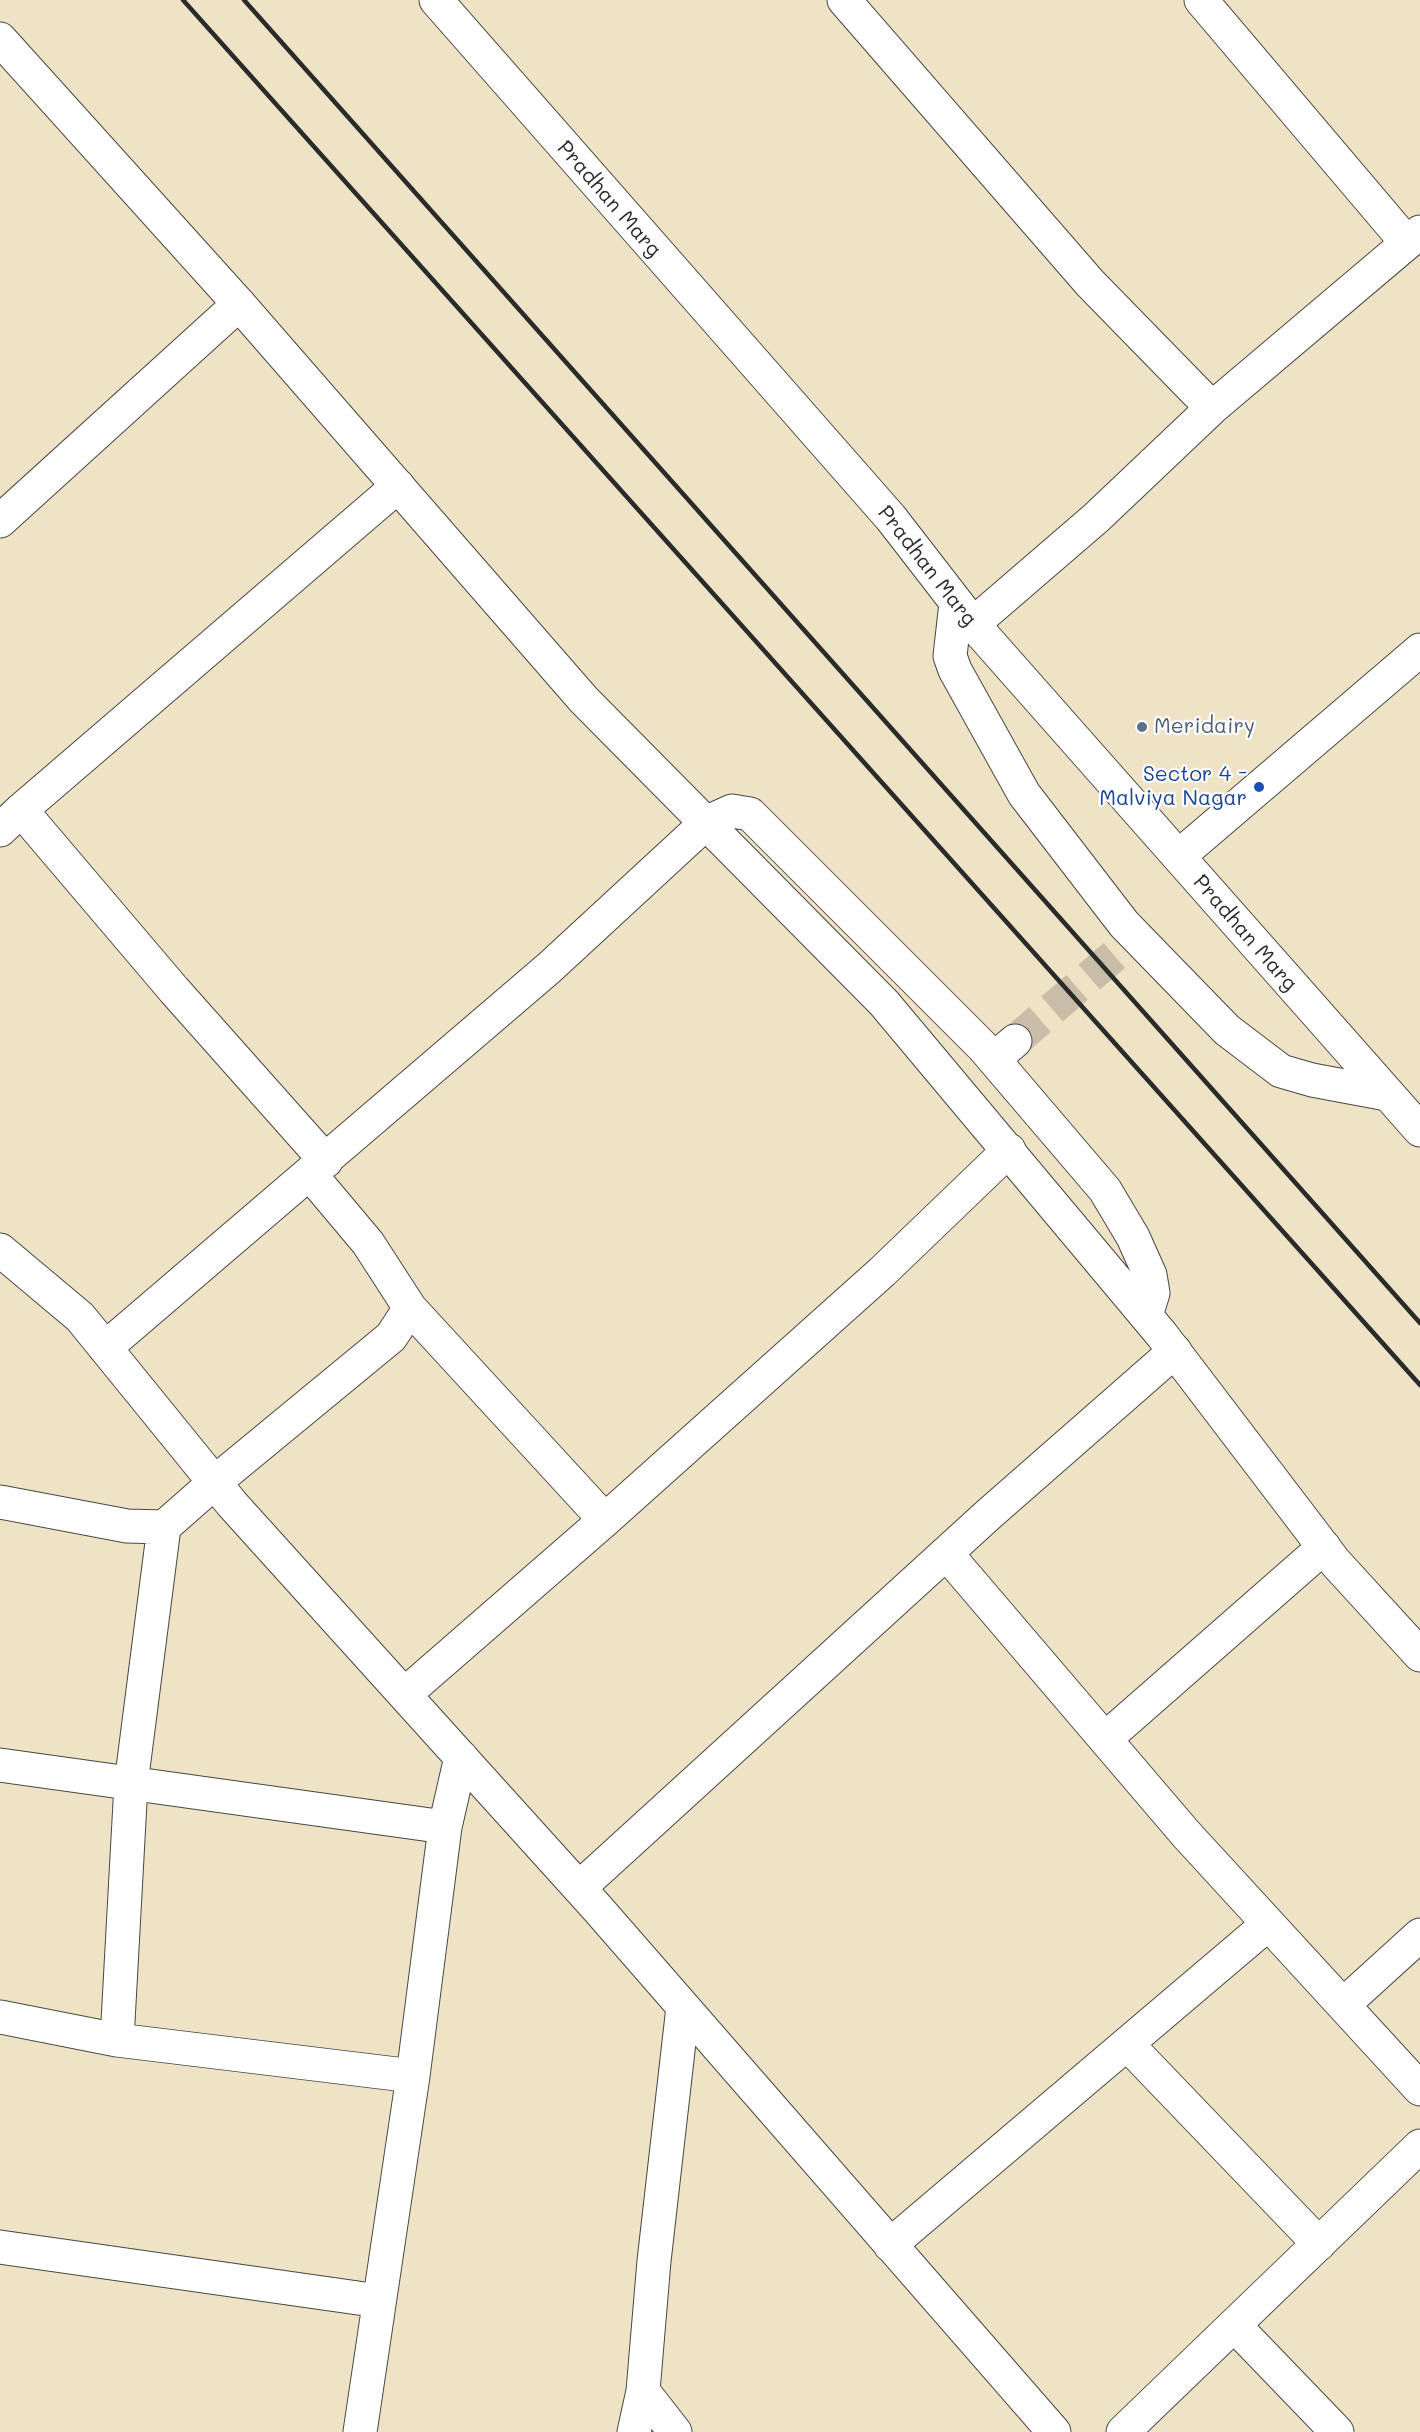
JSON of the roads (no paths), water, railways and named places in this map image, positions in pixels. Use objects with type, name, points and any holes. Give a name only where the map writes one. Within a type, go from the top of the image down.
[{"type":"street","name":"Pradhan Marg","points":[[436,0],[891,518],[964,614],[1420,1130]]},
{"type":"street","points":[[844,0],[1090,284],[1212,408]]},
{"type":"street","points":[[1201,0],[1414,238],[1212,408],[1096,518],[964,614],[950,656],[955,670],[1024,794],[1117,915],[1126,945],[1227,1030],[1281,1071],[1312,1080],[1387,1094]]},
{"type":"street","points":[[0,39],[239,304],[585,700],[884,1002],[1175,1351],[1324,1547],[1420,1655]]},
{"type":"street","points":[[0,521],[239,304]]},
{"type":"street","points":[[398,486],[10,820],[174,990],[318,1167],[410,1308],[606,1520]]},
{"type":"street","points":[[1179,856],[1420,650]]},
{"type":"street","points":[[105,1348],[549,968],[706,823],[732,811],[750,814],[853,915],[1004,1050],[1105,1190],[1133,1237],[1150,1275],[1153,1293],[1146,1316]]},
{"type":"street","points":[[405,1694],[606,1520],[882,1272],[1009,1150]]},
{"type":"street","points":[[3,1260],[80,1317],[214,1482],[579,1888],[1054,2432]]},
{"type":"street","points":[[117,2040],[131,1784],[164,1527],[214,1482],[391,1337],[410,1308]]},
{"type":"street","points":[[579,1888],[946,1553],[1175,1351]]},
{"type":"street","points":[[0,1502],[127,1526],[164,1527]]},
{"type":"street","points":[[1105,1739],[1324,1547]]},
{"type":"street","points":[[946,1553],[1186,1834],[1420,2089]]},
{"type":"street","points":[[360,2432],[413,2076],[445,1827],[461,1758]]},
{"type":"street","points":[[0,1766],[445,1827]]},
{"type":"street","points":[[890,2245],[1268,1924]]},
{"type":"street","points":[[1343,2005],[1420,1935]]},
{"type":"street","points":[[634,2432],[643,2391],[654,2261],[683,2007]]},
{"type":"street","points":[[0,2017],[117,2040],[413,2076]]},
{"type":"street","points":[[1127,2044],[1318,2244]]},
{"type":"street","points":[[1123,2432],[1420,2146]]},
{"type":"street","points":[[0,2247],[379,2301]]},
{"type":"street","points":[[1234,2325],[1337,2432]]},
{"type":"street","points":[[643,2391],[675,2432]]},
{"type":"tunnel","points":[[1015,1041],[1116,954]]},
{"type":"railway","points":[[183,0],[1420,1385]]},
{"type":"railway","points":[[244,0],[1420,1323]]},
{"type":"place","name":"Meridairy","points":[[1142,727]]},
{"type":"place","name":"Sector 4 - Malviya Nagar","points":[[1259,787]]}]
